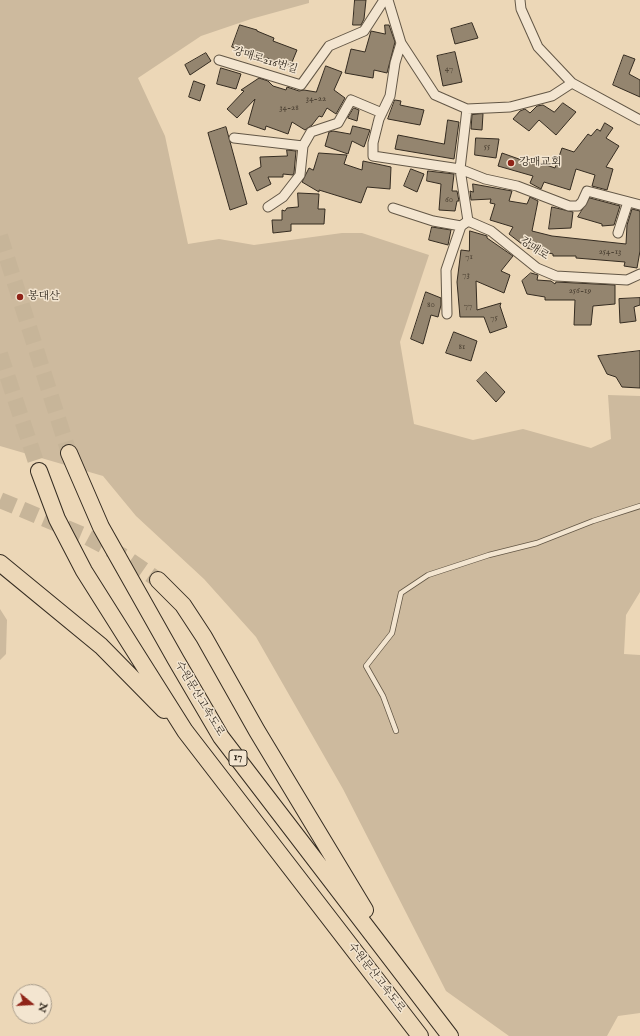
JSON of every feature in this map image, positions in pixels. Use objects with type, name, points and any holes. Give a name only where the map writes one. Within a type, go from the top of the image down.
[{"type":"highway","name":"수원문산고속도로","points":[[69,453],[101,528],[221,736],[450,1036]]},
{"type":"highway","name":"수원문산고속도로","points":[[39,471],[57,518],[84,570],[185,731],[420,1036]]},
{"type":"highway","name":"수원문산고속도로","points":[[0,563],[101,646],[185,731]]},
{"type":"highway","name":"수원문산고속도로","points":[[158,580],[183,605],[204,637],[257,731],[408,980]]},
{"type":"street","name":"강매로216번길","points":[[219,60],[301,85],[329,46],[364,31],[384,0]]},
{"type":"street","points":[[388,0],[400,44],[435,95],[467,108],[510,108],[552,96],[572,83]]},
{"type":"street","points":[[520,0],[521,9],[538,47],[572,83],[640,120]]},
{"type":"street","points":[[400,44],[395,63],[390,96],[382,113],[373,143],[373,156],[460,169],[485,179],[517,186],[569,206],[578,206],[582,202],[587,191],[640,205]]},
{"type":"street","points":[[268,207],[283,197],[300,174],[303,146],[311,132],[338,123],[351,100],[382,113]]},
{"type":"street","points":[[447,314],[446,270],[465,223],[460,169],[467,108]]},
{"type":"street","points":[[234,138],[303,146]]},
{"type":"street","points":[[618,233],[628,202]]},
{"type":"street","points":[[393,208],[432,221],[465,223]]},
{"type":"street","name":"강매로","points":[[465,223],[490,231],[537,268],[556,276],[627,280],[640,274]]},
{"type":"lane","points":[[396,731],[383,696],[366,666],[392,633],[401,593],[428,575],[489,554],[537,543],[593,521],[640,506]]},
{"type":"shaded area","points":[[0,0],[309,0],[309,3],[251,19],[201,36],[138,78],[165,136],[188,244],[219,239],[254,245],[342,233],[362,233],[429,255],[400,342],[414,424],[473,440],[523,429],[591,448],[611,439],[608,395],[640,396],[640,592],[626,615],[624,654],[640,655],[640,1013],[618,1016],[607,1036],[509,1036],[446,991],[343,789],[256,637],[204,579],[136,516],[103,476],[0,446]]},
{"type":"shaded area","points":[[0,609],[7,620],[6,654],[0,660]]},
{"type":"building","points":[[355,0],[366,0],[364,19],[361,25],[353,25]]},
{"type":"building","points":[[472,23],[478,38],[455,44],[451,29]]},
{"type":"building","points":[[240,25],[257,30],[274,38],[273,41],[297,50],[290,67],[267,58],[266,61],[232,47]]},
{"type":"building","points":[[385,25],[389,25],[395,42],[387,73],[374,70],[373,78],[345,73],[351,49],[365,52],[371,31],[385,34]]},
{"type":"building","points":[[455,52],[462,82],[443,86],[437,56]]},
{"type":"building","points":[[206,53],[211,61],[190,75],[185,65]]},
{"type":"building","points":[[624,55],[635,59],[629,74],[640,80],[640,97],[613,85]]},
{"type":"building","points":[[326,66],[342,72],[334,90],[345,98],[336,114],[327,108],[322,117],[319,116],[312,125],[305,130],[292,122],[288,134],[266,126],[265,130],[248,124],[255,99],[237,118],[227,109],[244,91],[241,90],[259,78],[268,81],[273,86],[286,90],[287,87],[299,91],[304,90],[316,92]]},
{"type":"building","points":[[221,68],[241,74],[236,89],[217,84]]},
{"type":"building","points":[[194,81],[205,85],[200,101],[189,97]]},
{"type":"building","points":[[395,100],[401,101],[400,105],[424,110],[420,125],[388,119]]},
{"type":"building","points":[[563,103],[576,112],[556,135],[539,120],[529,131],[513,119],[520,111],[525,109],[530,113],[537,106],[543,105],[554,112]]},
{"type":"building","points":[[354,108],[359,110],[357,121],[348,118]]},
{"type":"building","points":[[483,114],[482,130],[471,129],[472,115]]},
{"type":"building","points":[[448,120],[459,122],[454,159],[395,149],[398,135],[444,144]]},
{"type":"building","points":[[605,123],[613,128],[606,138],[619,146],[606,167],[613,169],[607,190],[592,186],[595,175],[576,169],[570,190],[544,182],[541,189],[530,183],[533,176],[498,166],[502,153],[533,164],[535,161],[555,168],[562,148],[574,152],[588,134],[591,136],[597,129],[600,131]]},
{"type":"building","points":[[353,126],[370,130],[364,147],[352,141],[348,154],[325,146],[329,132],[333,131],[350,134]]},
{"type":"building","points":[[226,127],[247,204],[230,210],[208,133]]},
{"type":"building","points":[[476,138],[499,139],[496,158],[475,155]]},
{"type":"building","points":[[287,150],[296,151],[293,175],[283,174],[283,177],[268,177],[271,184],[257,191],[249,173],[261,167],[260,157],[287,156]]},
{"type":"building","points":[[319,153],[347,155],[344,164],[362,170],[363,161],[391,167],[390,189],[367,187],[361,203],[319,190],[319,192],[302,182],[309,168],[313,170]]},
{"type":"building","points":[[411,169],[424,174],[417,192],[404,186]]},
{"type":"building","points":[[428,171],[454,174],[452,191],[457,191],[459,201],[457,201],[455,211],[439,210],[441,184],[427,181]]},
{"type":"building","points":[[473,184],[512,191],[509,201],[527,204],[530,197],[538,201],[532,231],[552,236],[626,244],[627,225],[632,209],[640,211],[640,251],[637,268],[624,266],[625,262],[576,258],[576,256],[553,256],[553,254],[527,248],[509,234],[513,227],[490,220],[495,204],[490,203],[491,199],[471,200],[470,191],[473,192]]},
{"type":"building","points":[[298,193],[319,194],[318,209],[325,209],[324,224],[291,224],[291,231],[273,233],[272,220],[282,220],[282,210],[285,211],[287,208],[298,207]]},
{"type":"building","points":[[590,198],[620,206],[614,225],[602,226],[602,224],[578,217]]},
{"type":"building","points":[[552,207],[573,212],[571,228],[549,229]]},
{"type":"building","points":[[432,227],[451,230],[448,245],[429,240]]},
{"type":"building","points":[[470,231],[487,236],[487,238],[513,256],[501,271],[510,275],[504,293],[476,281],[477,310],[501,303],[500,306],[507,327],[490,333],[484,317],[460,317],[457,282],[461,250],[469,251]]},
{"type":"building","points":[[531,273],[538,275],[537,280],[551,281],[555,284],[556,282],[615,285],[615,304],[593,306],[591,325],[574,325],[575,300],[545,300],[545,297],[527,294],[522,281]]},
{"type":"building","points":[[426,292],[441,298],[441,305],[438,317],[431,315],[423,344],[411,339]]},
{"type":"building","points":[[640,298],[640,305],[634,307],[636,321],[620,323],[619,299]]},
{"type":"building","points":[[454,332],[477,341],[471,361],[446,353]]},
{"type":"building","points":[[640,351],[640,388],[622,387],[616,377],[607,374],[598,356]]},
{"type":"building","points":[[486,372],[505,392],[496,402],[477,381]]},
{"type":"tunnel","points":[[0,236],[69,453]]},
{"type":"tunnel","points":[[0,354],[39,471]]},
{"type":"tunnel","points":[[0,500],[83,535],[125,557],[158,580]]},
{"type":"place","name":"강매교회","points":[[511,163]]},
{"type":"place","name":"봉대산","points":[[20,297]]}]
